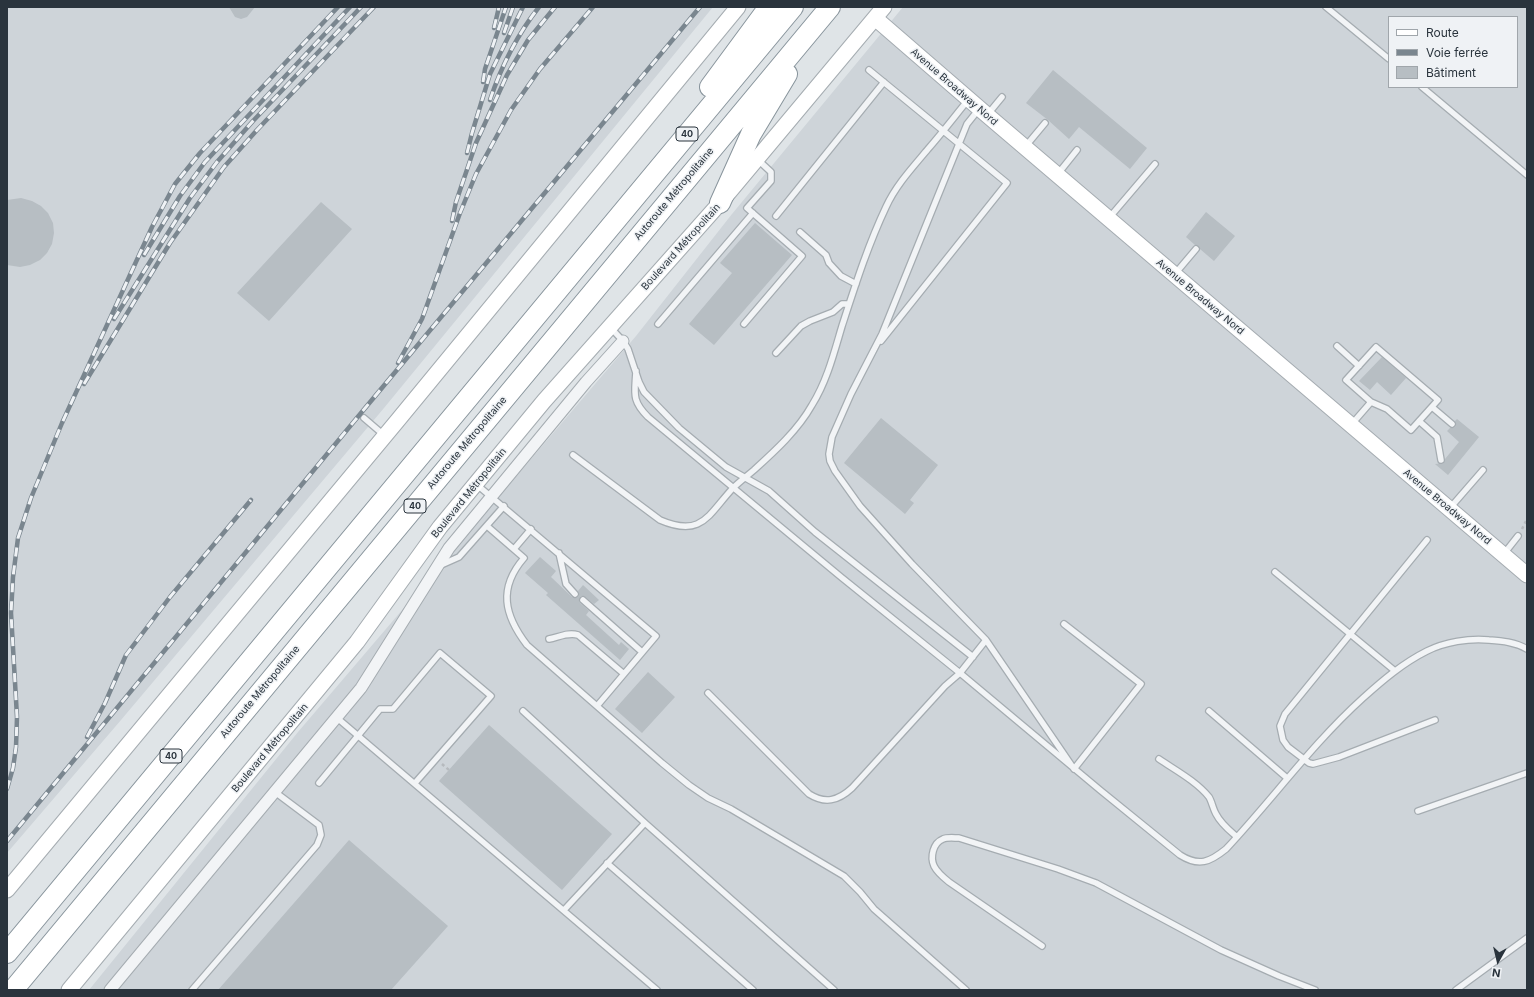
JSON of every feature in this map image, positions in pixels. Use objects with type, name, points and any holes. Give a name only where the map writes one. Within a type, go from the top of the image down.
[{"type":"highway","points":[[582,261],[769,7]]},
{"type":"highway","name":"40","points":[[7,953],[793,7]]},
{"type":"highway","name":"Autoroute Métropolitaine","points":[[13,990],[830,7]]},
{"type":"highway","points":[[720,203],[751,134],[817,22]]},
{"type":"main road","points":[[7,890],[385,436],[738,7]]},
{"type":"main road","name":"Avenue Broadway Nord","points":[[879,12],[978,108],[1527,575]]},
{"type":"main road","name":"Boulevard Métropolitain","points":[[70,990],[357,642],[418,556],[476,484],[544,402],[720,203],[879,12]]},
{"type":"street","points":[[110,990],[370,674],[449,548],[586,382],[623,341]]},
{"type":"lane","points":[[1326,7],[1388,58]]},
{"type":"lane","points":[[869,70],[1007,183],[874,350]]},
{"type":"lane","points":[[776,216],[884,82]]},
{"type":"lane","points":[[1423,88],[1527,175]]},
{"type":"lane","points":[[573,455],[660,520],[672,525],[693,526],[703,522],[733,488],[783,442],[813,405],[829,369],[856,284],[874,234],[890,200],[906,175],[944,130],[978,108],[1002,97]]},
{"type":"lane","points":[[978,108],[967,124],[882,334],[851,394],[832,437],[829,454],[830,461],[835,471],[860,506],[912,564],[986,640],[1074,769]]},
{"type":"lane","points":[[1025,148],[1045,123]]},
{"type":"lane","points":[[1057,175],[1077,150]]},
{"type":"lane","points":[[744,324],[802,256],[747,208],[771,181],[772,177],[769,169],[757,159]]},
{"type":"lane","points":[[1108,219],[1155,164]]},
{"type":"lane","points":[[658,324],[753,213]]},
{"type":"lane","points":[[800,232],[826,255],[829,263],[841,276],[856,284]]},
{"type":"lane","points":[[1174,275],[1196,249]]},
{"type":"lane","points":[[776,353],[801,326],[810,320],[833,312],[842,304],[850,304]]},
{"type":"lane","points":[[610,327],[628,348],[639,382],[644,392],[679,428],[726,467],[769,491],[815,532],[973,657]]},
{"type":"lane","points":[[1337,346],[1359,366]]},
{"type":"lane","points":[[1376,347],[1438,400],[1411,430],[1387,409],[1371,402],[1346,380],[1376,347]]},
{"type":"lane","points":[[636,371],[635,397],[640,409],[733,488],[960,673],[1074,769],[1188,860],[1198,862],[1210,860],[1226,849],[1304,758],[1347,713],[1382,681],[1407,662],[1428,650],[1446,644],[1482,639],[1513,643],[1527,649]]},
{"type":"lane","points":[[1351,425],[1371,402]]},
{"type":"lane","points":[[1432,407],[1452,424]]},
{"type":"lane","points":[[364,418],[385,436]]},
{"type":"lane","points":[[1419,421],[1437,437],[1441,460]]},
{"type":"lane","points":[[1450,509],[1483,470]]},
{"type":"lane","points":[[476,484],[504,506],[656,636],[597,706]]},
{"type":"lane","points":[[436,567],[459,557],[504,506]]},
{"type":"lane","points":[[487,526],[524,558],[511,574],[506,591],[509,613],[514,626],[527,645],[689,785],[708,798],[738,813],[844,876],[874,909],[966,990]]},
{"type":"lane","points":[[514,549],[531,529]]},
{"type":"lane","points":[[1504,555],[1518,536]]},
{"type":"lane","points":[[1427,540],[1285,714],[1280,726],[1283,740],[1309,763],[1313,764],[1322,763],[1435,720]]},
{"type":"lane","points":[[559,553],[566,584],[575,594]]},
{"type":"lane","points":[[1275,572],[1395,671]]},
{"type":"lane","points":[[582,600],[642,652]]},
{"type":"lane","points":[[1064,624],[1141,684],[1074,769]]},
{"type":"lane","points":[[549,639],[567,634],[578,635],[624,674]]},
{"type":"lane","points":[[708,693],[808,794],[824,801],[835,800],[848,792],[945,686],[960,673],[986,640]]},
{"type":"lane","points":[[319,782],[380,709],[393,709],[440,652],[491,696],[415,783]]},
{"type":"lane","points":[[523,710],[645,823],[834,990]]},
{"type":"lane","points":[[1209,711],[1287,778]]},
{"type":"lane","points":[[336,717],[657,990]]},
{"type":"lane","points":[[1159,758],[1210,798],[1216,815],[1221,822],[1237,837]]},
{"type":"lane","points":[[1418,811],[1527,773]]},
{"type":"lane","points":[[192,990],[317,845],[321,835],[319,825],[274,792]]},
{"type":"lane","points":[[564,910],[645,823]]},
{"type":"lane","points":[[1042,946],[941,875],[934,866],[932,858],[933,850],[936,844],[943,839],[959,838],[1058,869],[1096,883],[1222,950],[1279,976],[1315,990]]},
{"type":"lane","points":[[607,863],[754,990]]},
{"type":"lane","points":[[1456,990],[1527,938]]},
{"type":"shaded area","points":[[7,7],[713,7],[384,408],[7,853]]},
{"type":"shaded area","points":[[903,7],[1527,7],[1527,990],[89,990],[298,732],[636,336],[732,214]]},
{"type":"building","points":[[229,7],[255,7],[247,17],[241,19],[235,17]]},
{"type":"building","points":[[1053,70],[1147,148],[1130,169],[1079,127],[1069,139],[1026,103]]},
{"type":"building","points":[[21,198],[32,201],[41,206],[48,213],[53,223],[54,233],[52,244],[47,253],[40,260],[30,265],[20,267],[7,265],[7,200]]},
{"type":"building","points":[[321,202],[352,229],[269,321],[237,293]]},
{"type":"building","points":[[1206,212],[1235,236],[1214,261],[1186,237]]},
{"type":"building","points":[[755,223],[792,255],[714,345],[689,324],[732,273],[720,263]]},
{"type":"building","points":[[1382,357],[1406,378],[1391,395],[1377,382],[1370,390],[1359,381]]},
{"type":"building","points":[[881,418],[938,465],[910,500],[914,503],[905,514],[844,463]]},
{"type":"building","points":[[1457,419],[1479,437],[1448,475],[1435,464],[1444,463],[1445,459],[1459,442],[1447,431],[1450,428],[1455,427],[1455,421]]},
{"type":"building","points":[[540,557],[556,571],[551,577],[572,597],[578,597],[578,591],[583,585],[599,600],[594,604],[584,596],[581,596],[579,600],[580,603],[589,611],[586,615],[619,645],[621,642],[629,649],[620,660],[546,595],[548,593],[525,573]]},
{"type":"building","points":[[648,672],[675,697],[642,733],[615,709]]},
{"type":"building","points":[[489,725],[612,834],[562,890],[439,781]]},
{"type":"building","points":[[349,840],[448,926],[391,990],[218,990]]},
{"type":"railway","points":[[7,789],[13,768],[16,747],[17,717],[11,613],[13,577],[18,538],[31,498],[62,423],[152,227],[175,184],[200,153],[338,7]]},
{"type":"railway","points":[[144,255],[180,196],[205,162],[350,7]]},
{"type":"railway","points":[[114,319],[190,198],[217,162],[253,121],[361,7]]},
{"type":"railway","points":[[84,384],[170,243],[224,167],[257,130],[374,7]]},
{"type":"railway","points":[[494,28],[499,7]]},
{"type":"railway","points":[[483,82],[485,69],[506,7]]},
{"type":"railway","points":[[504,33],[513,7]]},
{"type":"railway","points":[[467,153],[490,74],[523,7]]},
{"type":"railway","points":[[490,100],[499,75],[510,52],[539,7]]},
{"type":"railway","points":[[452,221],[456,202],[476,143],[507,75],[528,40],[555,7]]},
{"type":"railway","points":[[398,363],[422,319],[460,213],[476,174],[511,110],[540,69],[593,7]]},
{"type":"railway","points":[[7,841],[361,413],[700,7]]},
{"type":"railway","points":[[87,737],[105,703],[126,655],[170,597],[251,500]]}]
